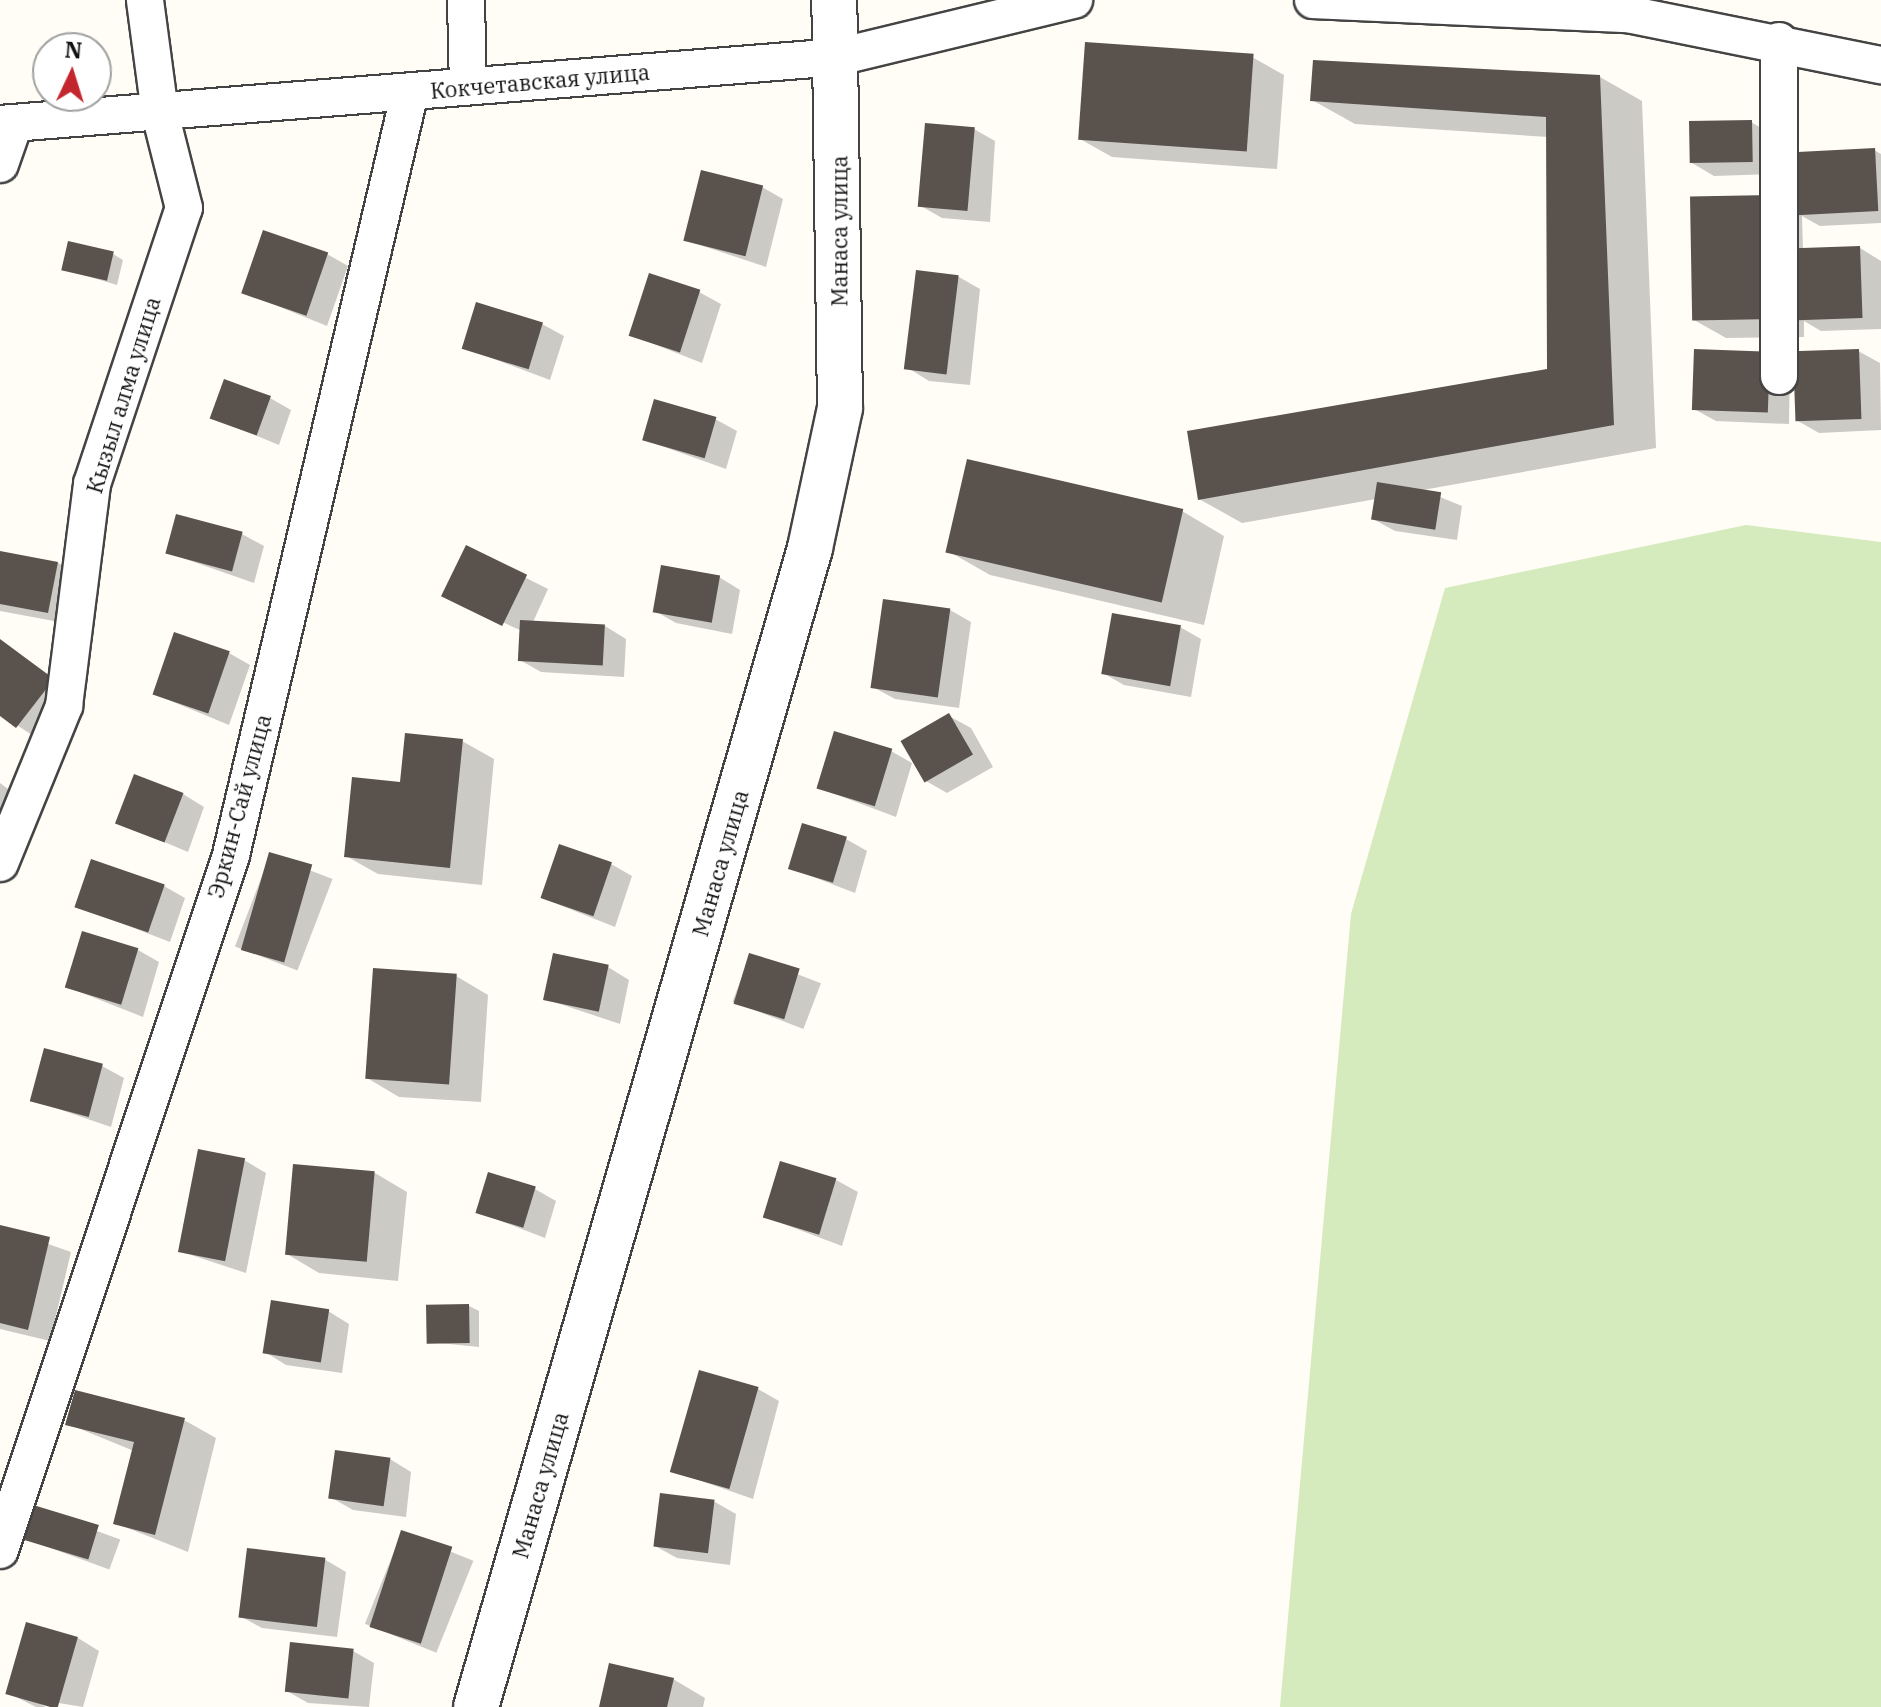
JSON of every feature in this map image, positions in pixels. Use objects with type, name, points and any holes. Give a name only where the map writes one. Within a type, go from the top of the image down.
[{"type":"street","name":"Кызыл алма улица","points":[[0,863],[64,706],[92,484],[184,208],[160,113],[145,0]]},
{"type":"street","points":[[466,0],[468,85]]},
{"type":"street","name":"Манаса улица","points":[[476,1707],[810,548],[840,408],[838,57],[834,0]]},
{"type":"street","name":"Кокчетавская улица","points":[[7,124],[838,57],[1074,0]]},
{"type":"street","points":[[1313,0],[1627,14],[1779,41],[1881,65]]},
{"type":"street","points":[[1779,41],[1779,376]]},
{"type":"street","name":"Эркин-Сай улица","points":[[0,1550],[6,1496],[231,855],[410,92]]},
{"type":"street","points":[[0,164],[7,124]]},
{"type":"green space","points":[[1746,525],[1881,542],[1881,1707],[1280,1707],[1351,914],[1445,588]]},
{"type":"building","points":[[1085,42],[1254,54],[1247,152],[1078,140]]},
{"type":"building","points":[[1313,60],[1600,75],[1614,425],[1198,500],[1187,431],[1547,369],[1546,117],[1310,101]]},
{"type":"building","points":[[1752,120],[1753,162],[1690,163],[1689,121]]},
{"type":"building","points":[[925,123],[975,127],[967,211],[918,207]]},
{"type":"building","points":[[1875,148],[1878,211],[1796,215],[1793,152]]},
{"type":"building","points":[[701,170],[763,185],[745,256],[683,241]]},
{"type":"building","points":[[1771,195],[1773,319],[1692,320],[1690,196]]},
{"type":"building","points":[[263,230],[328,252],[306,316],[241,293]]},
{"type":"building","points":[[68,241],[114,252],[107,281],[61,270]]},
{"type":"building","points":[[1860,246],[1863,318],[1798,320],[1795,248]]},
{"type":"building","points":[[916,270],[959,275],[946,374],[904,369]]},
{"type":"building","points":[[649,273],[700,290],[680,352],[629,336]]},
{"type":"building","points":[[476,302],[543,322],[529,369],[462,349]]},
{"type":"building","points":[[1694,349],[1770,352],[1768,413],[1692,410]]},
{"type":"building","points":[[1859,349],[1861,419],[1795,421],[1793,351]]},
{"type":"building","points":[[224,379],[271,396],[257,436],[210,418]]},
{"type":"building","points":[[654,399],[716,417],[705,458],[642,440]]},
{"type":"building","points":[[967,459],[1183,509],[1162,602],[945,553]]},
{"type":"building","points":[[1377,482],[1441,492],[1435,530],[1371,520]]},
{"type":"building","points":[[176,514],[243,532],[232,571],[165,554]]},
{"type":"building","points":[[466,545],[527,575],[502,626],[441,596]]},
{"type":"building","points":[[0,551],[58,562],[48,613],[0,604]]},
{"type":"building","points":[[661,565],[720,575],[712,623],[653,612]]},
{"type":"building","points":[[883,599],[950,608],[938,698],[870,688]]},
{"type":"building","points":[[1112,613],[1181,625],[1170,686],[1101,674]]},
{"type":"building","points":[[520,620],[605,624],[603,665],[518,661]]},
{"type":"building","points":[[174,632],[230,651],[208,714],[153,694]]},
{"type":"building","points":[[0,639],[54,679],[16,728],[0,716]]},
{"type":"building","points":[[949,713],[973,755],[925,783],[901,741]]},
{"type":"building","points":[[834,731],[892,749],[875,806],[816,788]]},
{"type":"building","points":[[405,733],[463,739],[450,868],[344,857],[352,777],[400,782]]},
{"type":"building","points":[[134,774],[183,793],[164,842],[115,823]]},
{"type":"building","points":[[802,823],[847,837],[833,883],[788,869]]},
{"type":"building","points":[[559,844],[612,862],[593,916],[540,898]]},
{"type":"building","points":[[269,852],[312,864],[284,962],[241,950]]},
{"type":"building","points":[[91,859],[165,884],[148,933],[74,907]]},
{"type":"building","points":[[82,931],[138,948],[121,1005],[65,987]]},
{"type":"building","points":[[553,953],[609,965],[599,1012],[543,1000]]},
{"type":"building","points":[[749,953],[800,968],[784,1019],[734,1004]]},
{"type":"building","points":[[373,968],[457,974],[449,1085],[365,1079]]},
{"type":"building","points":[[44,1048],[103,1064],[89,1117],[30,1101]]},
{"type":"building","points":[[198,1149],[245,1158],[225,1261],[178,1252]]},
{"type":"building","points":[[780,1161],[836,1178],[819,1235],[763,1217]]},
{"type":"building","points":[[293,1164],[375,1171],[367,1262],[285,1255]]},
{"type":"building","points":[[488,1172],[536,1187],[523,1228],[475,1213]]},
{"type":"building","points":[[0,1225],[50,1237],[28,1330],[0,1323]]},
{"type":"building","points":[[271,1300],[329,1309],[321,1363],[263,1353]]},
{"type":"building","points":[[469,1304],[470,1343],[427,1344],[426,1305]]},
{"type":"building","points":[[699,1370],[759,1387],[729,1489],[670,1472]]},
{"type":"building","points":[[75,1390],[185,1418],[155,1535],[113,1524],[134,1442],[65,1425]]},
{"type":"building","points":[[335,1450],[390,1458],[384,1506],[328,1499]]},
{"type":"building","points":[[660,1493],[715,1500],[708,1553],[653,1547]]},
{"type":"building","points":[[30,1504],[99,1525],[88,1559],[19,1538]]},
{"type":"building","points":[[401,1530],[452,1547],[421,1644],[369,1627]]},
{"type":"building","points":[[247,1548],[325,1558],[317,1627],[238,1617]]},
{"type":"building","points":[[26,1622],[78,1637],[58,1707],[5,1694]]},
{"type":"building","points":[[290,1642],[354,1649],[348,1698],[285,1692]]},
{"type":"building","points":[[609,1663],[674,1678],[667,1707],[599,1707]]}]
